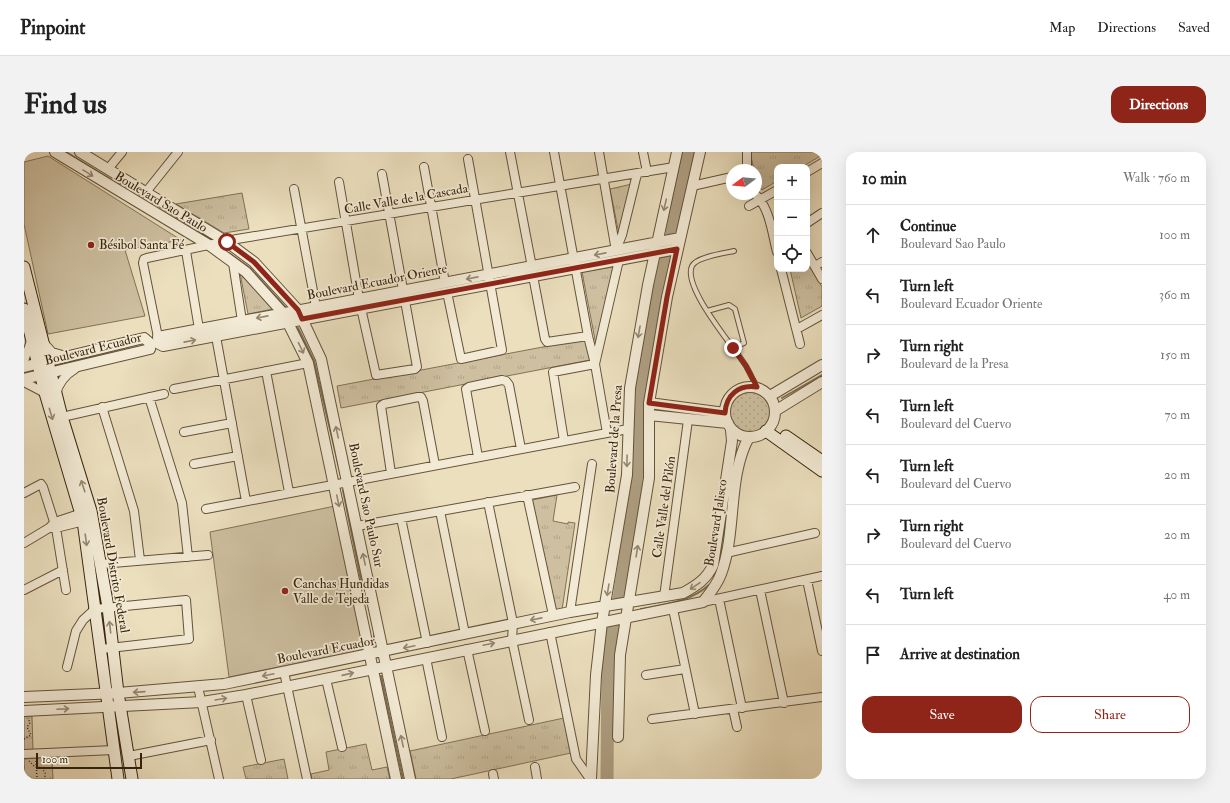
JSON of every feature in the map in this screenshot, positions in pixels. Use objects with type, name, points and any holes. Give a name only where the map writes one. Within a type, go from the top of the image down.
[{"type":"main road","name":"Boulevard Distrito Federal","points":[[24,267],[37,338],[50,394],[101,564],[108,607],[118,693],[132,779]]},
{"type":"main road","name":"Boulevard Distrito Federal","points":[[24,309],[37,338]]},
{"type":"main road","name":"Boulevard Distrito Federal","points":[[50,394],[62,417],[87,516],[95,609],[118,779]]},
{"type":"main road","points":[[769,428],[822,461]]},
{"type":"main road","points":[[769,428],[822,471]]},
{"type":"street","name":"Boulevard Sao Paulo","points":[[55,152],[208,246],[246,272],[286,317]]},
{"type":"street","name":"Boulevard Sao Paulo","points":[[80,152],[227,242],[254,262],[300,315]]},
{"type":"street","points":[[108,169],[122,152]]},
{"type":"street","points":[[146,192],[178,152]]},
{"type":"street","points":[[510,152],[545,339],[547,342],[588,336]]},
{"type":"street","points":[[554,152],[607,433]]},
{"type":"street","points":[[599,152],[617,255]]},
{"type":"street","points":[[643,152],[647,172]]},
{"type":"street","name":"Boulevard de la Presa","points":[[591,779],[596,675],[602,622],[627,475],[630,388],[655,249],[677,152]]},
{"type":"street","points":[[618,737],[620,655],[630,602],[649,478],[649,403],[667,297],[700,152]]},
{"type":"street","points":[[747,152],[747,164]]},
{"type":"street","points":[[424,167],[459,354],[461,359],[465,359],[502,350],[468,159]]},
{"type":"street","points":[[810,170],[822,163]]},
{"type":"street","name":"Calle Valle de la Cascada","points":[[158,337],[144,259],[227,242],[674,167]]},
{"type":"street","points":[[339,182],[360,304],[374,373],[378,376],[417,367],[382,174]]},
{"type":"street","points":[[595,364],[617,255],[637,174]]},
{"type":"street","points":[[692,186],[726,178]]},
{"type":"street","points":[[294,189],[316,307]]},
{"type":"street","points":[[762,196],[774,191]]},
{"type":"street","points":[[749,206],[755,200]]},
{"type":"street","points":[[760,200],[766,210],[774,236]]},
{"type":"street","points":[[810,221],[822,214]]},
{"type":"street","name":"Boulevard Ecuador Oriente","points":[[655,249],[680,238]]},
{"type":"street","name":"Boulevard Ecuador Oriente","points":[[286,317],[215,331],[199,329],[158,337],[159,344],[163,346],[215,331],[242,321],[300,315],[617,255],[655,249],[677,249]]},
{"type":"street","points":[[186,251],[199,329]]},
{"type":"street","points":[[810,256],[818,264],[822,279]]},
{"type":"street","points":[[233,263],[242,321]]},
{"type":"street","points":[[783,272],[800,344]]},
{"type":"street","name":"Boulevard Ecuador Oriente","points":[[300,315],[316,307],[360,304]]},
{"type":"street","name":"Boulevard Sao Paulo Sur","points":[[300,315],[321,359],[410,779]]},
{"type":"street","points":[[797,329],[822,315]]},
{"type":"street","name":"Boulevard Sao Paulo Sur","points":[[286,317],[308,363],[335,484],[396,779]]},
{"type":"street","points":[[215,331],[246,501]]},
{"type":"street","points":[[24,361],[37,338],[52,352],[67,357]]},
{"type":"street","name":"Boulevard Ecuador","points":[[24,367],[144,338],[151,344],[150,349],[24,380]]},
{"type":"street","points":[[174,389],[308,363]]},
{"type":"street","points":[[564,441],[553,372],[595,364]]},
{"type":"street","points":[[770,396],[822,365]]},
{"type":"street","points":[[24,380],[50,394],[68,373],[79,366]]},
{"type":"street","points":[[266,371],[289,492]]},
{"type":"street","points":[[478,457],[466,389],[469,387],[502,380],[506,380],[509,385],[521,449]]},
{"type":"street","points":[[775,411],[822,382]]},
{"type":"street","points":[[746,387],[757,387],[770,396],[775,411],[769,428],[759,435],[749,437],[738,434],[730,426],[725,413],[727,402],[736,390],[746,387]]},
{"type":"street","points":[[62,417],[164,394]]},
{"type":"street","points":[[149,397],[182,503],[188,557]]},
{"type":"street","points":[[391,473],[381,406],[384,404],[418,397],[421,397],[423,400],[435,465]]},
{"type":"street","points":[[649,403],[725,413]]},
{"type":"street","points":[[102,407],[134,511],[140,560]]},
{"type":"street","points":[[649,415],[730,426]]},
{"type":"street","name":"Calle Valle del Pilón","points":[[664,597],[688,420]]},
{"type":"street","points":[[184,432],[232,423]]},
{"type":"street","name":"Boulevard Jalisco","points":[[630,602],[683,593],[697,586],[707,576],[713,565],[731,448],[730,426]]},
{"type":"street","points":[[206,509],[289,492],[628,429]]},
{"type":"street","name":"Boulevard Jalisco","points":[[703,602],[714,588],[721,575],[726,553],[740,461],[749,437]]},
{"type":"street","points":[[194,464],[238,456]]},
{"type":"street","points":[[570,612],[592,464]]},
{"type":"street","points":[[24,493],[41,484],[53,526],[66,590]]},
{"type":"street","points":[[357,526],[575,487]]},
{"type":"street","points":[[527,495],[553,615]]},
{"type":"street","points":[[488,502],[512,623],[512,640],[529,720]]},
{"type":"street","points":[[440,510],[465,634]]},
{"type":"street","points":[[24,543],[53,526],[87,516]]},
{"type":"street","points":[[401,518],[426,643]]},
{"type":"street","points":[[726,553],[815,533]]},
{"type":"street","points":[[101,564],[208,555]]},
{"type":"street","points":[[24,590],[63,570]]},
{"type":"street","points":[[626,617],[673,609],[822,576]]},
{"type":"street","points":[[92,581],[104,580]]},
{"type":"street","points":[[807,580],[822,651]]},
{"type":"street","points":[[760,590],[784,703]]},
{"type":"street","points":[[67,667],[76,631],[83,620],[95,609],[183,599],[186,600],[189,639],[101,650]]},
{"type":"street","points":[[720,599],[742,708]]},
{"type":"street","name":"Boulevard Ecuador","points":[[24,697],[106,694],[224,684],[426,643],[512,623],[605,605],[630,602]]},
{"type":"street","points":[[673,609],[695,714]]},
{"type":"street","name":"Boulevard Ecuador","points":[[26,711],[202,702],[287,687],[373,668],[626,617]]},
{"type":"street","points":[[550,632],[576,759],[591,779]]},
{"type":"street","points":[[467,649],[485,731]]},
{"type":"street","points":[[426,658],[442,737]]},
{"type":"street","points":[[646,675],[685,669]]},
{"type":"street","points":[[284,672],[307,779]]},
{"type":"street","points":[[326,679],[342,747]]},
{"type":"street","points":[[198,687],[219,779]]},
{"type":"street","points":[[246,695],[261,760]]},
{"type":"street","points":[[652,718],[695,714],[822,697]]},
{"type":"street","points":[[733,709],[737,727]]},
{"type":"street","points":[[129,756],[211,740]]},
{"type":"street","points":[[29,754],[114,750]]},
{"type":"street","points":[[535,767],[537,779]]},
{"type":"lane","points":[[734,251],[697,260],[692,266],[691,272],[693,285],[706,311],[746,366],[757,387]]},
{"type":"lane","points":[[706,311],[729,305],[736,309],[744,343],[733,348]]},
{"type":"path","points":[[24,739],[31,735],[27,727],[30,723],[26,711]]},
{"type":"path","points":[[29,754],[37,767],[37,779]]},
{"type":"path","points":[[29,754],[29,762],[44,770],[44,779]]},
{"type":"green space","points":[[750,152],[822,152],[822,155],[807,164],[774,164],[774,183],[762,190],[762,164],[753,164]]},
{"type":"green space","name":"Bésibol Santa Fé","points":[[48,156],[181,240],[125,250],[145,316],[48,334],[24,224],[24,162]]},
{"type":"green space","points":[[632,184],[619,234],[610,189]]},
{"type":"green space","points":[[242,193],[249,229],[224,233],[176,204]]},
{"type":"green space","points":[[810,266],[822,287],[822,306],[801,318],[791,272],[810,272]]},
{"type":"green space","points":[[613,267],[597,350],[582,272]]},
{"type":"green space","points":[[240,273],[273,309],[248,314]]},
{"type":"green space","points":[[585,339],[590,360],[341,408],[337,386]]},
{"type":"green space","points":[[756,389],[761,390],[768,395],[773,402],[773,420],[768,427],[761,432],[748,433],[743,432],[736,427],[731,420],[730,407],[731,402],[736,395],[743,390]]},
{"type":"green space","points":[[557,495],[553,521],[568,524],[568,522],[575,523],[562,610],[555,611],[532,500]]},
{"type":"green space","name":"Canchas Hundidas Valle de Tejeda","points":[[335,506],[364,650],[229,677],[210,532]]},
{"type":"green space","points":[[24,716],[32,716],[33,751],[24,751]]},
{"type":"green space","points":[[564,718],[571,753],[451,779],[416,779],[410,751]]},
{"type":"green space","points":[[366,744],[372,770],[387,767],[390,779],[312,779],[311,774],[329,770],[326,752]]},
{"type":"green space","points":[[52,757],[53,779],[25,779],[24,759]]},
{"type":"green space","points":[[284,759],[288,779],[246,779],[243,767]]},
{"type":"waterway","points":[[66,152],[120,185]]},
{"type":"waterway","points":[[672,233],[688,152]]},
{"type":"waterway","points":[[229,253],[250,268],[287,309]]},
{"type":"waterway","points":[[619,599],[636,486],[641,390],[664,260]]},
{"type":"waterway","points":[[298,328],[314,361],[341,476]]},
{"type":"waterway","points":[[782,398],[822,375]]},
{"type":"waterway","points":[[693,414],[711,416]]},
{"type":"waterway","points":[[343,490],[362,585]]},
{"type":"waterway","points":[[641,609],[686,599],[702,591],[709,585]]},
{"type":"waterway","points":[[620,589],[623,594]]},
{"type":"waterway","points":[[607,779],[608,655],[613,627]]},
{"type":"waterway","points":[[374,636],[376,646]]},
{"type":"waterway","points":[[381,676],[403,779]]},
{"type":"place","name":"Bésibol Santa Fé","points":[[91,245]]},
{"type":"place","name":"Canchas Hundidas Valle de Tejeda","points":[[285,591]]},
{"type":"route","points":[[227,242],[254,262],[298,310],[302,319],[677,249],[667,297],[649,403],[725,413],[727,402],[736,390],[752,386],[757,387],[746,366],[733,348]]}]
